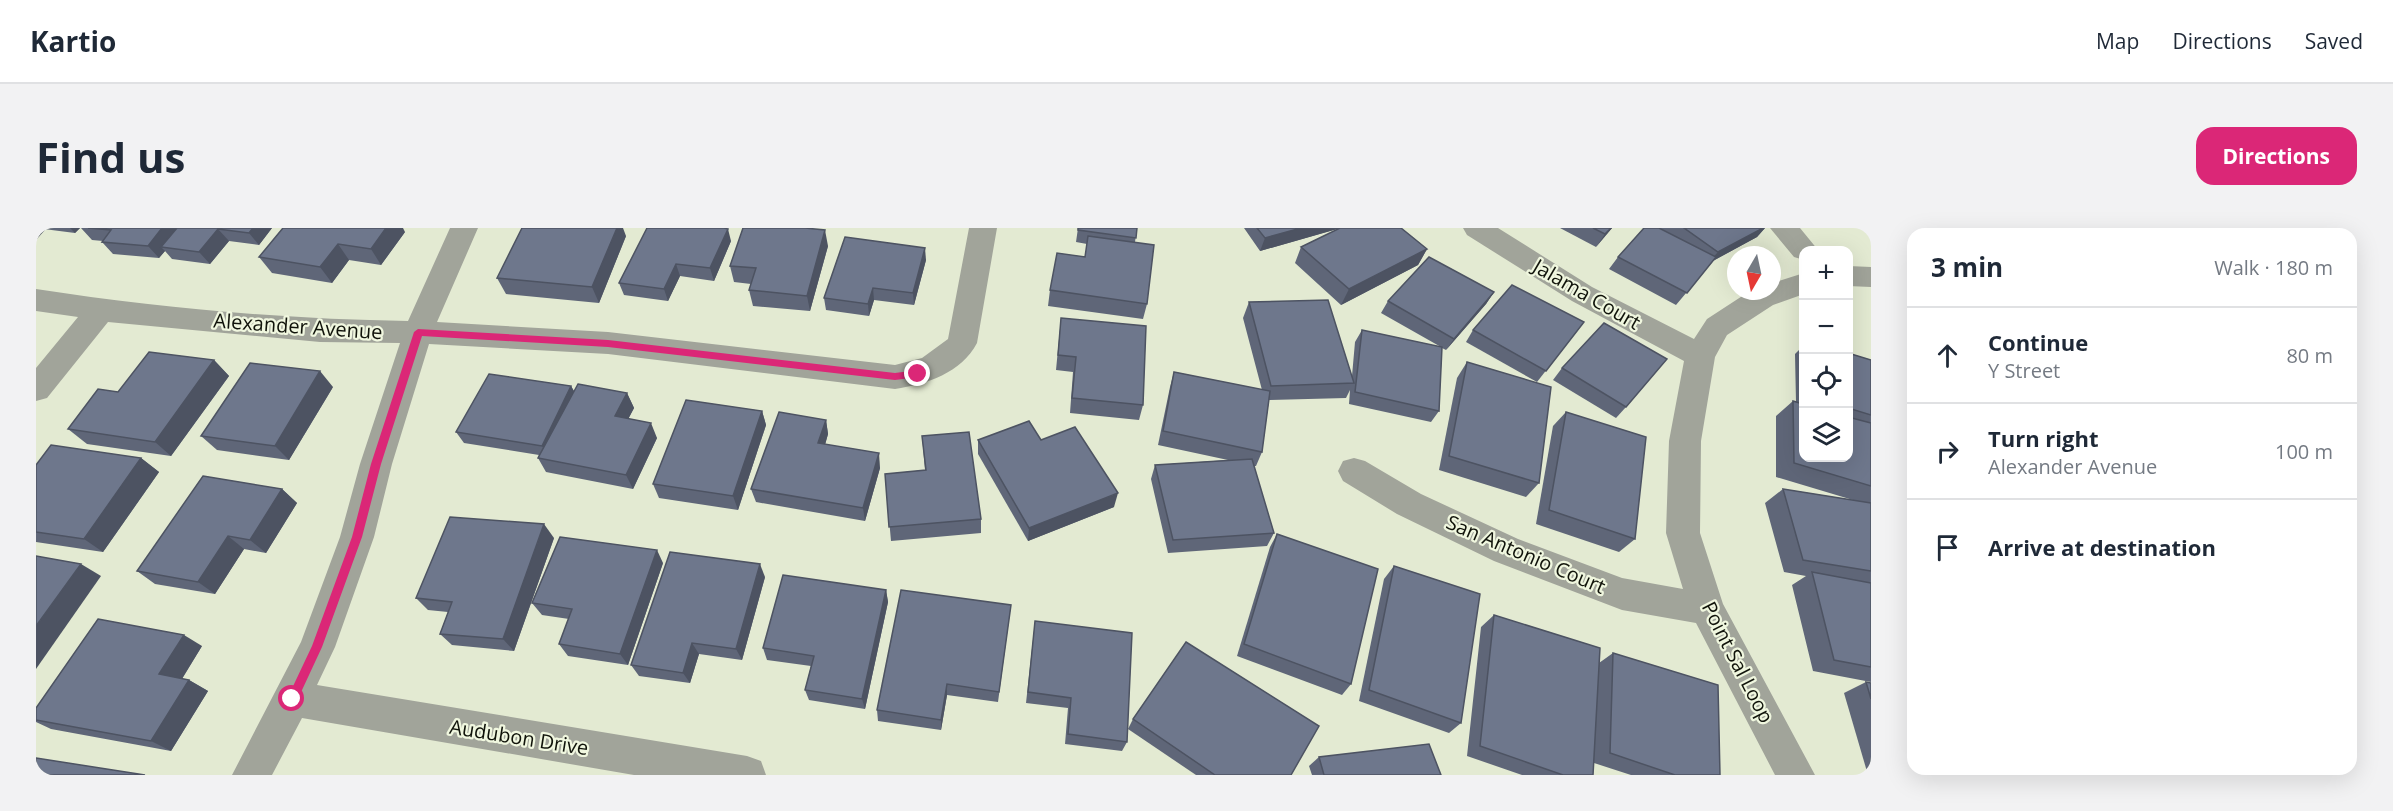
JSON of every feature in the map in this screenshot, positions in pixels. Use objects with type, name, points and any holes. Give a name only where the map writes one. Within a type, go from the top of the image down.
[{"type":"street","points":[[251,775],[317,647],[357,537],[376,464],[418,332],[464,228]]},
{"type":"street","name":"Alexander Avenue","points":[[36,300],[101,310],[320,331],[418,332],[608,343],[895,377],[918,374],[950,358],[962,343],[983,228]]},
{"type":"street","name":"Jalama Court","points":[[1477,228],[1582,294],[1700,356]]},
{"type":"street","points":[[1784,228],[1800,246]]},
{"type":"street","points":[[1853,276],[1871,277]]},
{"type":"street","name":"Point Sal Loop","points":[[1796,775],[1707,609],[1683,533],[1685,441],[1700,356],[1717,327],[1763,297],[1799,284]]},
{"type":"street","points":[[36,389],[101,310]]},
{"type":"street","name":"San Antonio Court","points":[[1354,471],[1409,504],[1506,550],[1622,594],[1707,609]]},
{"type":"street","name":"Audubon Drive","points":[[292,699],[747,775]]},
{"type":"building","points":[[88,228],[162,228],[148,246],[102,242],[111,230]]},
{"type":"building","points":[[177,228],[253,228],[249,233],[218,229],[199,252],[161,247]]},
{"type":"building","points":[[283,228],[386,228],[371,249],[338,244],[320,267],[259,257]]},
{"type":"building","points":[[522,228],[617,228],[592,287],[497,278]]},
{"type":"building","points":[[647,228],[728,229],[710,268],[676,264],[664,289],[619,283]]},
{"type":"building","points":[[743,228],[825,230],[807,296],[749,290],[756,268],[730,266]]},
{"type":"building","points":[[1078,228],[1137,228],[1136,238],[1078,230]]},
{"type":"building","points":[[1257,228],[1301,228],[1265,238]]},
{"type":"building","points":[[1340,228],[1401,228],[1427,249],[1349,289],[1301,247]]},
{"type":"building","points":[[1593,228],[1611,228],[1605,234]]},
{"type":"building","points":[[1644,228],[1659,228],[1716,257],[1687,293],[1618,257]]},
{"type":"building","points":[[1684,228],[1763,228],[1727,246],[1718,252]]},
{"type":"building","points":[[1088,236],[1154,245],[1147,304],[1050,290],[1057,253],[1085,257]]},
{"type":"building","points":[[845,237],[925,248],[913,293],[873,288],[868,304],[824,298]]},
{"type":"building","points":[[1429,257],[1494,292],[1454,339],[1388,301]]},
{"type":"building","points":[[1512,285],[1584,322],[1546,371],[1473,330]]},
{"type":"building","points":[[1328,300],[1354,383],[1271,386],[1249,302]]},
{"type":"building","points":[[1061,318],[1146,326],[1143,405],[1072,398],[1076,357],[1058,355]]},
{"type":"building","points":[[1604,323],[1667,359],[1626,407],[1562,368]]},
{"type":"building","points":[[1362,330],[1442,347],[1439,411],[1355,392]]},
{"type":"building","points":[[149,352],[214,360],[155,442],[68,429],[98,389],[118,392]]},
{"type":"building","points":[[1853,355],[1871,360],[1871,415],[1853,410]]},
{"type":"building","points":[[1467,362],[1551,387],[1539,483],[1449,456]]},
{"type":"building","points":[[250,363],[320,371],[275,446],[201,436]]},
{"type":"building","points":[[1174,372],[1270,391],[1262,452],[1163,431]]},
{"type":"building","points":[[489,374],[571,386],[542,446],[456,432]]},
{"type":"building","points":[[578,384],[627,393],[615,416],[651,423],[626,475],[538,458]]},
{"type":"building","points":[[686,400],[762,411],[733,496],[653,484]]},
{"type":"building","points":[[1793,401],[1799,403],[1799,462],[1853,462],[1853,418],[1871,423],[1871,486],[1794,463]]},
{"type":"building","points":[[779,412],[826,420],[818,443],[879,453],[863,508],[751,489]]},
{"type":"building","points":[[1566,412],[1646,437],[1635,539],[1549,510]]},
{"type":"building","points":[[1029,421],[1041,440],[1075,427],[1118,493],[1029,528],[978,440]]},
{"type":"building","points":[[969,432],[981,519],[889,527],[885,474],[926,470],[922,436]]},
{"type":"building","points":[[51,445],[141,458],[84,539],[36,532],[36,465]]},
{"type":"building","points":[[1252,459],[1274,533],[1173,540],[1155,465]]},
{"type":"building","points":[[203,476],[282,489],[250,540],[228,536],[198,582],[137,571]]},
{"type":"building","points":[[1783,489],[1871,503],[1871,571],[1803,560]]},
{"type":"building","points":[[450,517],[544,524],[503,639],[440,634],[452,602],[416,598]]},
{"type":"building","points":[[1277,534],[1378,569],[1351,684],[1244,644]]},
{"type":"building","points":[[560,537],[657,550],[620,654],[559,644],[572,609],[532,603]]},
{"type":"building","points":[[670,552],[760,564],[736,649],[692,643],[683,673],[631,665]]},
{"type":"building","points":[[36,556],[81,564],[36,626]]},
{"type":"building","points":[[1394,566],[1480,594],[1461,723],[1369,690]]},
{"type":"building","points":[[1812,572],[1871,583],[1871,667],[1834,660]]},
{"type":"building","points":[[783,575],[886,590],[862,699],[805,690],[814,656],[763,648]]},
{"type":"building","points":[[901,590],[1011,605],[999,692],[947,684],[941,720],[877,710]]},
{"type":"building","points":[[1494,615],[1600,648],[1593,775],[1563,775],[1480,746]]},
{"type":"building","points":[[98,619],[184,635],[159,674],[189,680],[151,741],[36,720],[36,708]]},
{"type":"building","points":[[1035,621],[1132,633],[1127,742],[1068,734],[1071,698],[1028,692]]},
{"type":"building","points":[[1186,642],[1319,726],[1291,775],[1215,775],[1133,719]]},
{"type":"building","points":[[1613,653],[1718,685],[1720,775],[1675,775],[1610,753]]},
{"type":"building","points":[[1866,682],[1871,683],[1871,699]]},
{"type":"building","points":[[1429,744],[1441,775],[1324,775],[1319,757]]},
{"type":"building","points":[[36,758],[145,775],[36,775]]},
{"type":"route","points":[[292,699],[317,647],[357,537],[376,464],[418,332],[608,343],[895,377],[918,374]]}]
